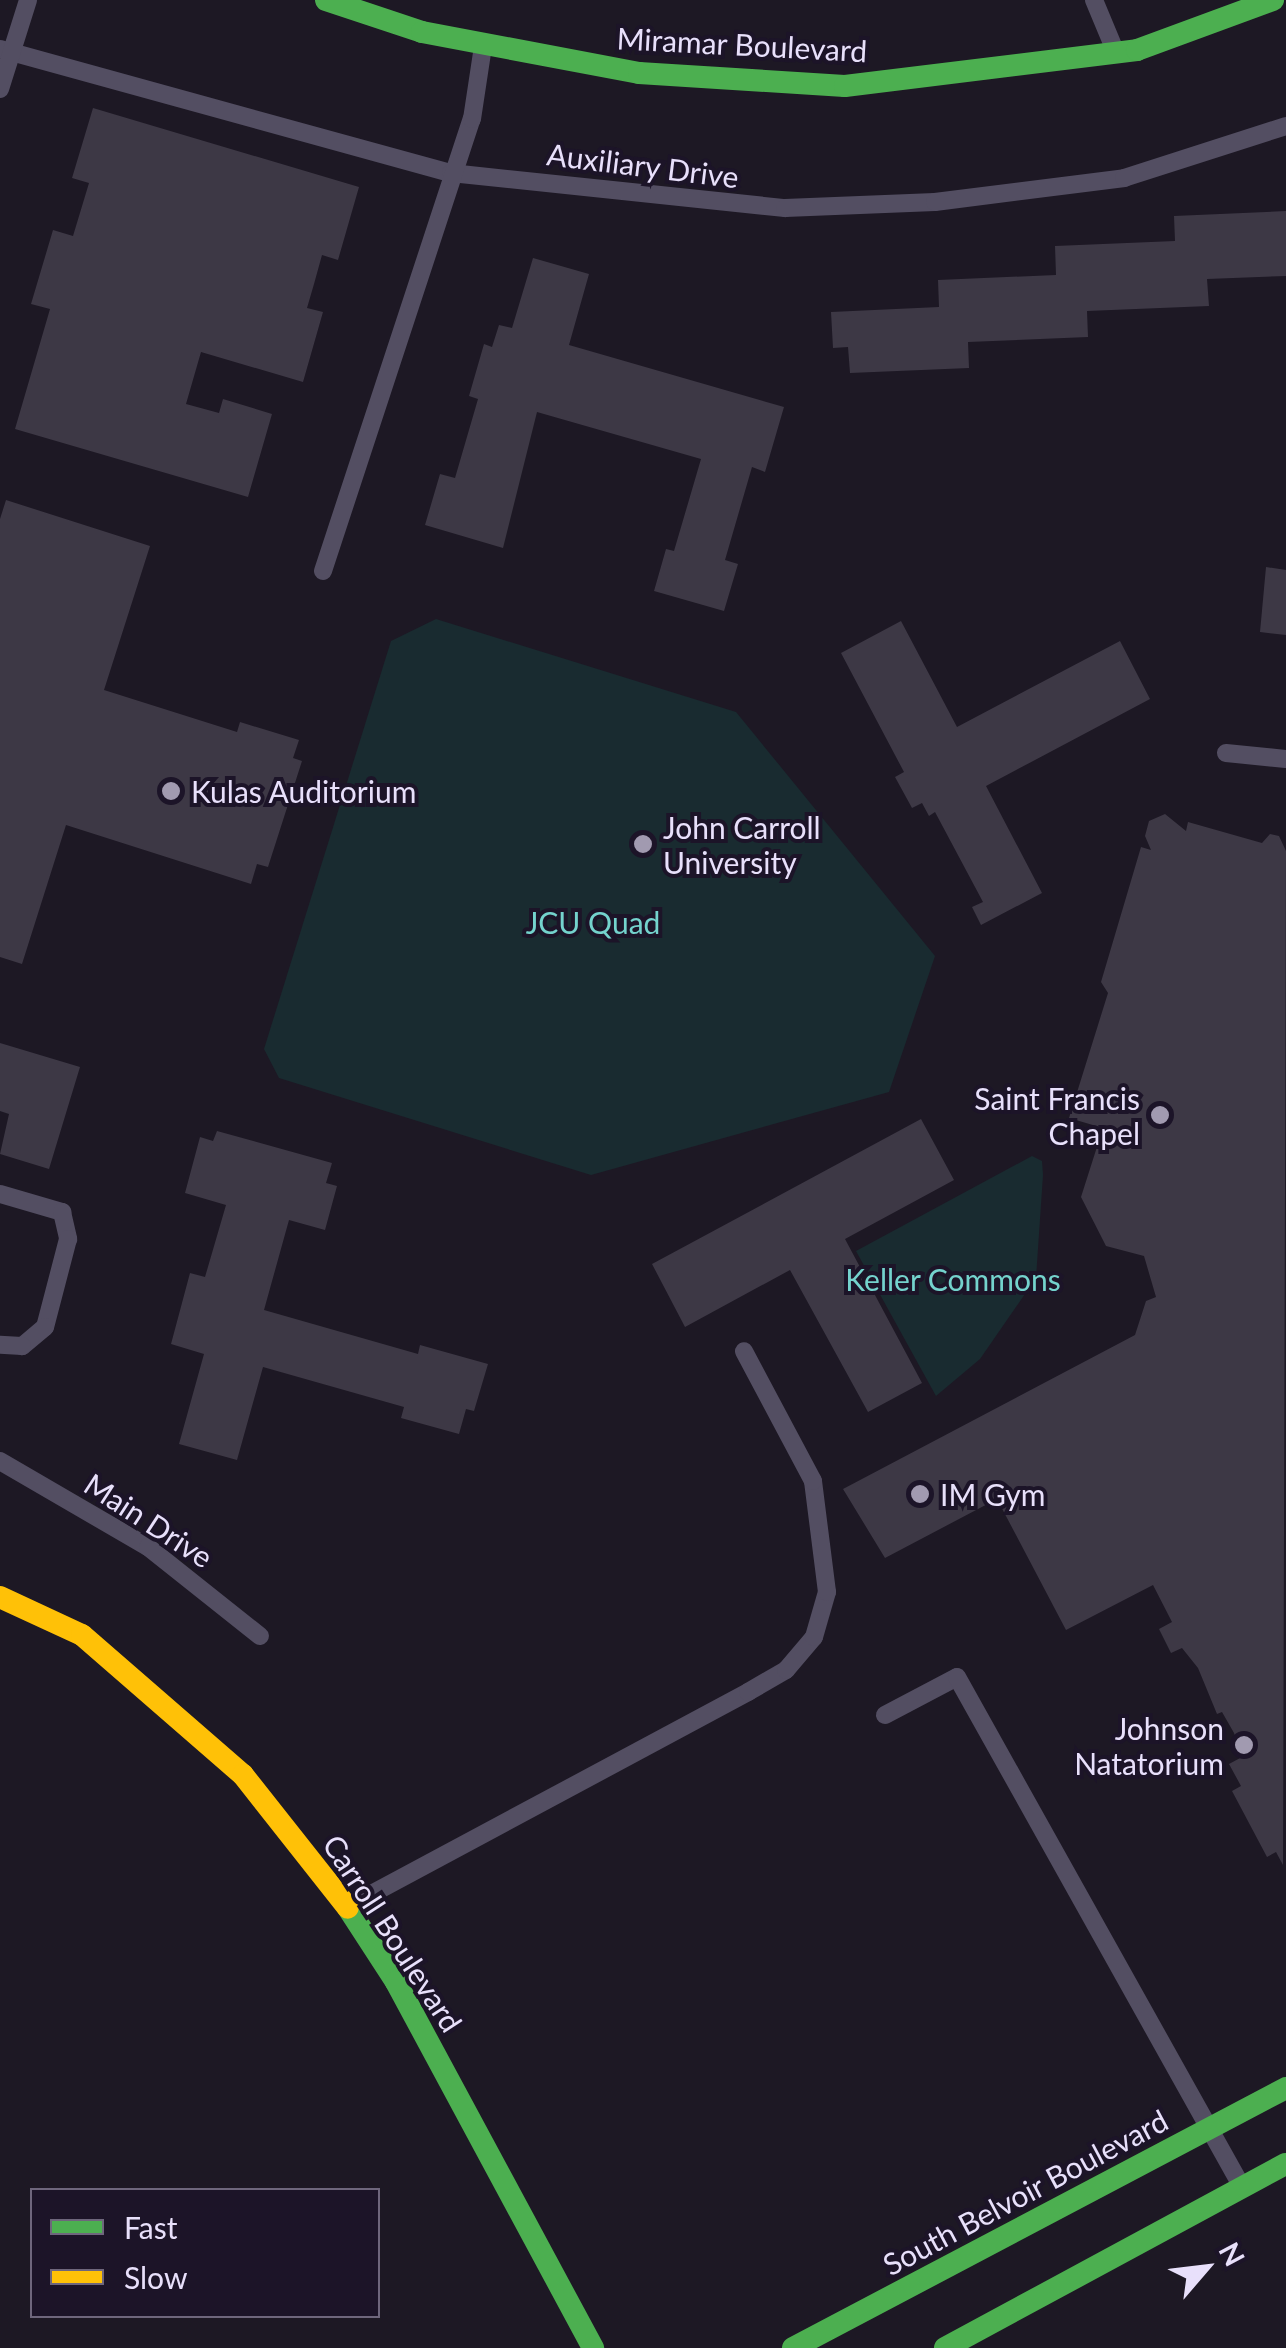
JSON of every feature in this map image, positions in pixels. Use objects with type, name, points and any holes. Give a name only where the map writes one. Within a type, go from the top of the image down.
[{"type":"street","name":"Miramar Boulevard","points":[[326,0],[363,6],[484,44],[639,73],[845,86],[1116,53],[1273,0]]},
{"type":"street","name":"Carroll Boulevard","points":[[0,1597],[82,1635],[243,1774],[347,1907],[396,1982],[593,2348]]},
{"type":"street","name":"South Belvoir Boulevard","points":[[792,2348],[1286,2088]]},
{"type":"street","points":[[945,2348],[1286,2164]]},
{"type":"lane","points":[[0,88],[5,51],[28,0]]},
{"type":"lane","points":[[1094,0],[1116,53]]},
{"type":"lane","points":[[322,571],[472,118],[484,44]]},
{"type":"lane","name":"Auxiliary Drive","points":[[5,51],[451,174],[784,208],[935,202],[1124,178],[1286,126]]},
{"type":"lane","points":[[1226,753],[1286,760]]},
{"type":"lane","points":[[0,1194],[62,1212],[68,1240],[45,1326],[22,1346],[0,1345]]},
{"type":"lane","points":[[347,1907],[786,1670],[814,1636],[826,1592],[813,1481],[744,1351]]},
{"type":"lane","name":"Main Drive","points":[[0,1461],[148,1547],[260,1636]]},
{"type":"lane","points":[[885,1715],[957,1677],[1242,2187]]},
{"type":"green space","name":"JCU Quad","points":[[436,619],[736,712],[935,956],[889,1092],[591,1175],[279,1078],[264,1049],[391,641]]},
{"type":"green space","name":"Keller Commons","points":[[1032,1156],[1042,1161],[1043,1175],[1036,1278],[980,1359],[936,1396],[856,1251]]},
{"type":"building","points":[[93,108],[359,187],[338,260],[322,255],[307,308],[323,312],[303,382],[201,352],[186,404],[219,413],[223,399],[272,414],[248,497],[15,429],[50,309],[31,304],[53,230],[73,236],[89,183],[72,178]]},
{"type":"building","points":[[1286,211],[1286,276],[1207,279],[1209,306],[1087,311],[1088,337],[968,342],[969,368],[850,373],[848,347],[833,348],[831,312],[939,307],[938,280],[1056,275],[1055,246],[1175,241],[1174,216]]},
{"type":"building","points":[[533,258],[589,274],[569,345],[784,407],[765,472],[752,467],[725,560],[738,564],[724,611],[654,591],[666,549],[674,551],[701,459],[537,412],[503,548],[425,525],[440,474],[455,478],[478,399],[469,396],[484,344],[492,347],[499,325],[512,328]]},
{"type":"building","points":[[6,500],[150,546],[104,690],[237,732],[240,722],[299,740],[293,758],[302,761],[268,867],[257,864],[251,884],[66,825],[22,964],[0,957],[0,519]]},
{"type":"building","points":[[1266,567],[1286,570],[1286,635],[1260,632]]},
{"type":"building","points":[[901,621],[957,727],[1120,641],[1150,699],[986,786],[1042,893],[981,925],[972,907],[983,902],[935,812],[929,816],[922,803],[912,808],[895,777],[904,772],[841,653]]},
{"type":"building","points":[[1165,814],[1186,831],[1188,822],[1262,843],[1270,834],[1279,836],[1286,851],[1283,1865],[1276,1852],[1267,1857],[1232,1791],[1241,1786],[1229,1764],[1242,1757],[1234,1733],[1222,1712],[1217,1714],[1198,1668],[1182,1648],[1171,1653],[1159,1629],[1172,1622],[1153,1585],[1066,1630],[997,1499],[885,1558],[843,1489],[1135,1335],[1146,1301],[1156,1297],[1144,1256],[1106,1246],[1081,1197],[1103,1128],[1069,1118],[1108,993],[1101,982],[1141,847],[1151,850],[1145,836],[1149,821]]},
{"type":"building","points":[[0,1043],[80,1067],[49,1169],[0,1154],[9,1114],[0,1111]]},
{"type":"building","points":[[921,1119],[954,1180],[845,1239],[922,1383],[868,1412],[790,1270],[685,1327],[652,1264]]},
{"type":"building","points":[[217,1131],[332,1163],[326,1183],[337,1186],[325,1230],[289,1220],[264,1310],[418,1354],[420,1345],[488,1364],[474,1411],[466,1409],[459,1434],[401,1418],[404,1407],[263,1367],[237,1460],[179,1444],[204,1354],[171,1344],[190,1273],[205,1277],[226,1205],[185,1193],[200,1137],[213,1141]]},
{"type":"traffic: fast","points":[[326,0],[422,32],[639,73],[845,86],[1137,50],[1273,0]]},
{"type":"traffic: fast","points":[[348,1908],[396,1982],[593,2348]]},
{"type":"traffic: fast","points":[[793,2348],[1286,2088]]},
{"type":"traffic: fast","points":[[945,2348],[1286,2164]]},
{"type":"traffic: slow","points":[[0,1597],[82,1635],[243,1775],[348,1908]]},
{"type":"place","name":"Kulas Auditorium","points":[[171,791]]},
{"type":"place","name":"John Carroll University","points":[[643,844]]},
{"type":"place","name":"Saint Francis Chapel","points":[[1160,1115]]},
{"type":"place","name":"IM Gym","points":[[920,1494]]},
{"type":"place","name":"Johnson Natatorium","points":[[1244,1745]]}]
